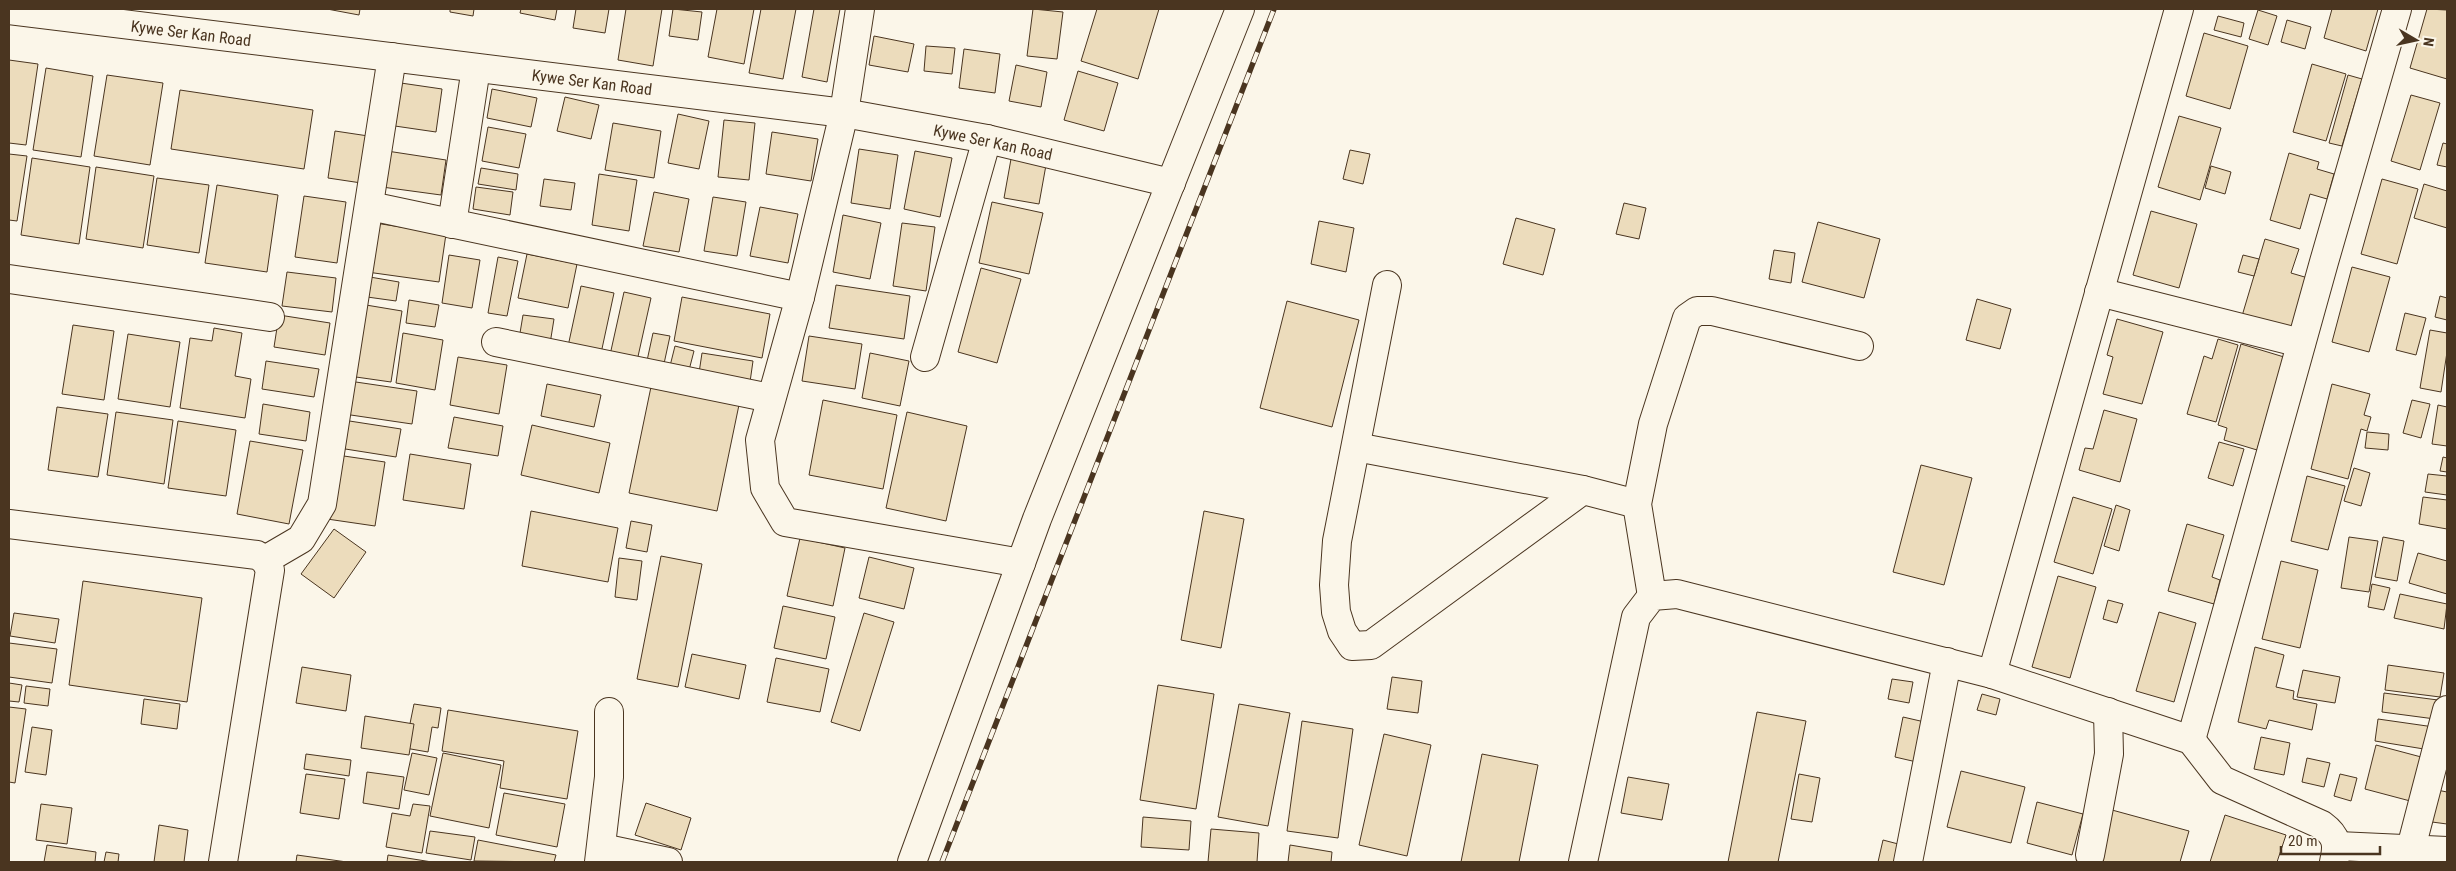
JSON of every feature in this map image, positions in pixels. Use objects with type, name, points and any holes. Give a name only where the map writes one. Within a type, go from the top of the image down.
[{"type":"street","points":[[860,9],[844,114],[800,297],[770,398],[760,440],[765,488],[785,522],[1021,563]]},
{"type":"street","points":[[912,862],[1021,563],[1240,9]]},
{"type":"street","points":[[1992,674],[2179,9]]},
{"type":"street","points":[[2191,740],[2301,343],[2397,9]]},
{"type":"street","name":"Kywe Ser Kan Road","points":[[9,10],[844,114],[987,139],[1171,183]]},
{"type":"street","points":[[265,560],[301,539],[322,504],[392,57]]},
{"type":"street","points":[[452,224],[476,68]]},
{"type":"street","points":[[925,357],[987,139]]},
{"type":"street","points":[[370,206],[800,297]]},
{"type":"street","points":[[9,279],[270,317]]},
{"type":"street","points":[[1387,285],[1337,541],[1334,585],[1339,622],[1342,631],[1352,646],[1371,645],[1583,490]]},
{"type":"street","points":[[2099,292],[2301,343]]},
{"type":"street","points":[[1652,596],[1637,504],[1653,424],[1686,318],[1697,311],[1712,312],[1859,346]]},
{"type":"street","points":[[496,342],[770,398]]},
{"type":"street","points":[[1356,446],[1583,490],[1637,504]]},
{"type":"street","points":[[9,524],[257,555],[265,560],[270,570],[223,862]]},
{"type":"street","points":[[1583,862],[1636,616],[1652,596],[1677,594],[1992,674],[2191,740],[2222,780],[2322,824],[2332,833],[2336,854],[2411,848],[2447,851]]},
{"type":"street","points":[[1908,862],[1948,662]]},
{"type":"street","points":[[2411,848],[2447,710]]},
{"type":"street","points":[[609,712],[608,777],[601,855],[668,862]]},
{"type":"street","points":[[2090,855],[2109,754],[2108,712]]},
{"type":"building","points":[[327,9],[360,9],[359,15]]},
{"type":"building","points":[[450,9],[474,9],[473,16],[450,12]]},
{"type":"building","points":[[521,9],[557,9],[555,20],[520,13]]},
{"type":"building","points":[[576,9],[609,9],[605,33],[573,28]]},
{"type":"building","points":[[626,9],[662,9],[653,66],[618,60]]},
{"type":"building","points":[[673,9],[702,12],[698,40],[669,36]]},
{"type":"building","points":[[717,9],[754,9],[744,64],[708,57]]},
{"type":"building","points":[[761,9],[796,9],[783,79],[749,73]]},
{"type":"building","points":[[814,9],[840,9],[827,82],[802,77]]},
{"type":"building","points":[[1033,9],[1063,12],[1057,59],[1027,56]]},
{"type":"building","points":[[1097,9],[1159,9],[1138,79],[1081,61]]},
{"type":"building","points":[[2332,9],[2378,9],[2366,51],[2324,38]]},
{"type":"building","points":[[2427,9],[2447,10],[2447,79],[2410,68]]},
{"type":"building","points":[[2258,10],[2277,16],[2268,45],[2249,39]]},
{"type":"building","points":[[2218,16],[2244,23],[2241,37],[2214,30]]},
{"type":"building","points":[[2287,20],[2311,27],[2305,49],[2281,42]]},
{"type":"building","points":[[2204,33],[2248,46],[2230,109],[2186,96]]},
{"type":"building","points":[[874,36],[914,44],[908,72],[869,65]]},
{"type":"building","points":[[926,46],[955,48],[952,74],[924,71]]},
{"type":"building","points":[[964,49],[1000,54],[995,93],[959,88]]},
{"type":"building","points":[[9,60],[38,64],[26,145],[9,143]]},
{"type":"building","points":[[2312,64],[2346,74],[2326,141],[2293,132]]},
{"type":"building","points":[[1016,65],[1047,72],[1041,107],[1009,101]]},
{"type":"building","points":[[46,68],[93,76],[81,157],[33,150]]},
{"type":"building","points":[[1078,71],[1118,83],[1104,131],[1064,120]]},
{"type":"building","points":[[107,75],[163,83],[150,165],[94,156]]},
{"type":"building","points":[[2348,75],[2362,79],[2342,146],[2329,143]]},
{"type":"building","points":[[394,82],[442,89],[436,132],[388,125]]},
{"type":"building","points":[[492,89],[537,98],[531,127],[487,118]]},
{"type":"building","points":[[180,90],[313,110],[304,169],[171,149]]},
{"type":"building","points":[[2411,95],[2440,103],[2420,170],[2391,161]]},
{"type":"building","points":[[565,97],[599,105],[591,139],[557,131]]},
{"type":"building","points":[[678,114],[709,121],[699,169],[668,163]]},
{"type":"building","points":[[2179,116],[2221,128],[2200,200],[2158,187]]},
{"type":"building","points":[[724,120],[755,123],[749,180],[718,177]]},
{"type":"building","points":[[613,123],[661,131],[654,178],[605,170]]},
{"type":"building","points":[[488,127],[526,134],[519,168],[482,161]]},
{"type":"building","points":[[335,131],[375,137],[368,184],[328,178]]},
{"type":"building","points":[[772,132],[818,139],[811,181],[766,174]]},
{"type":"building","points":[[2443,143],[2447,144],[2447,167],[2437,165]]},
{"type":"building","points":[[859,149],[898,155],[890,209],[851,203]]},
{"type":"building","points":[[1350,150],[1370,154],[1363,184],[1343,179]]},
{"type":"building","points":[[387,151],[446,160],[441,195],[382,187]]},
{"type":"building","points":[[915,151],[952,158],[940,217],[904,209]]},
{"type":"building","points":[[2289,153],[2319,162],[2317,169],[2334,174],[2327,199],[2310,194],[2300,229],[2270,220]]},
{"type":"building","points":[[9,154],[27,156],[17,221],[9,220]]},
{"type":"building","points":[[32,158],[90,167],[79,244],[21,235]]},
{"type":"building","points":[[1011,159],[1046,165],[1039,204],[1004,198]]},
{"type":"building","points":[[2211,166],[2231,172],[2225,194],[2205,188]]},
{"type":"building","points":[[96,167],[154,176],[143,248],[86,239]]},
{"type":"building","points":[[481,168],[518,174],[516,190],[478,184]]},
{"type":"building","points":[[599,174],[637,180],[629,231],[592,225]]},
{"type":"building","points":[[157,178],[209,185],[199,253],[147,245]]},
{"type":"building","points":[[544,179],[575,183],[571,210],[540,206]]},
{"type":"building","points":[[2382,179],[2418,189],[2397,264],[2361,254]]},
{"type":"building","points":[[2424,184],[2447,191],[2447,228],[2414,218]]},
{"type":"building","points":[[217,185],[278,195],[267,272],[205,263]]},
{"type":"building","points":[[476,187],[513,192],[510,215],[473,209]]},
{"type":"building","points":[[654,192],[689,199],[679,252],[643,246]]},
{"type":"building","points":[[304,196],[346,202],[337,263],[295,257]]},
{"type":"building","points":[[713,197],[746,202],[737,256],[704,251]]},
{"type":"building","points":[[992,202],[1043,213],[1029,274],[979,263]]},
{"type":"building","points":[[1624,203],[1646,208],[1639,239],[1616,234]]},
{"type":"building","points":[[760,207],[798,214],[788,263],[750,256]]},
{"type":"building","points":[[2151,211],[2197,224],[2179,288],[2133,275]]},
{"type":"building","points":[[843,215],[881,223],[870,279],[833,272]]},
{"type":"building","points":[[1516,218],[1555,229],[1543,275],[1503,264]]},
{"type":"building","points":[[1319,221],[1354,228],[1346,272],[1311,264]]},
{"type":"building","points":[[1818,222],[1880,239],[1864,298],[1802,282]]},
{"type":"building","points":[[375,223],[446,234],[439,282],[367,272]]},
{"type":"building","points":[[902,223],[935,227],[926,291],[893,286]]},
{"type":"building","points":[[2265,239],[2299,249],[2291,273],[2308,278],[2293,331],[2242,316]]},
{"type":"building","points":[[1774,250],[1795,253],[1791,283],[1769,279]]},
{"type":"building","points":[[527,254],[577,264],[568,308],[518,298]]},
{"type":"building","points":[[449,255],[480,260],[472,308],[442,303]]},
{"type":"building","points":[[2243,255],[2259,259],[2254,276],[2238,272]]},
{"type":"building","points":[[498,257],[518,261],[507,316],[488,313]]},
{"type":"building","points":[[2352,267],[2390,277],[2369,352],[2332,342]]},
{"type":"building","points":[[981,268],[1021,279],[997,363],[958,352]]},
{"type":"building","points":[[287,272],[336,278],[332,312],[282,306]]},
{"type":"building","points":[[364,276],[399,282],[396,301],[360,296]]},
{"type":"building","points":[[836,285],[910,296],[904,339],[829,328]]},
{"type":"building","points":[[581,286],[614,293],[600,358],[567,351]]},
{"type":"building","points":[[624,292],[651,298],[637,361],[610,355]]},
{"type":"building","points":[[2440,296],[2447,298],[2447,320],[2435,317]]},
{"type":"building","points":[[682,297],[770,314],[762,358],[674,341]]},
{"type":"building","points":[[1977,299],[2011,309],[2000,349],[1966,340]]},
{"type":"building","points":[[409,300],[439,305],[435,327],[406,323]]},
{"type":"building","points":[[1287,301],[1359,320],[1332,427],[1260,408]]},
{"type":"building","points":[[360,304],[402,311],[391,382],[349,376]]},
{"type":"building","points":[[2405,313],[2426,318],[2416,355],[2396,350]]},
{"type":"building","points":[[279,315],[330,323],[325,355],[274,347]]},
{"type":"building","points":[[523,315],[554,319],[549,350],[518,345]]},
{"type":"building","points":[[2117,319],[2163,332],[2142,404],[2103,394],[2113,357],[2107,355]]},
{"type":"building","points":[[73,325],[114,331],[104,400],[62,394]]},
{"type":"building","points":[[214,328],[242,333],[235,376],[251,379],[245,418],[180,408],[190,338],[212,341]]},
{"type":"building","points":[[2430,330],[2447,333],[2447,352],[2441,392],[2420,388]]},
{"type":"building","points":[[403,333],[443,340],[435,390],[396,383]]},
{"type":"building","points":[[653,333],[670,336],[662,373],[645,370]]},
{"type":"building","points":[[128,334],[180,342],[170,407],[118,399]]},
{"type":"building","points":[[809,336],[862,344],[855,389],[802,381]]},
{"type":"building","points":[[2218,339],[2238,345],[2216,422],[2187,414],[2204,356],[2212,359]]},
{"type":"building","points":[[2241,344],[2284,357],[2257,450],[2224,440],[2227,428],[2218,425]]},
{"type":"building","points":[[675,346],[694,351],[688,374],[669,370]]},
{"type":"building","points":[[702,353],[753,361],[750,382],[699,373]]},
{"type":"building","points":[[870,353],[909,361],[900,406],[862,398]]},
{"type":"building","points":[[458,357],[507,365],[499,414],[450,405]]},
{"type":"building","points":[[266,361],[319,369],[314,397],[262,389]]},
{"type":"building","points":[[349,381],[417,391],[412,424],[344,414]]},
{"type":"building","points":[[652,382],[740,400],[717,511],[629,493]]},
{"type":"building","points":[[547,384],[601,395],[594,427],[541,416]]},
{"type":"building","points":[[2332,384],[2370,394],[2364,415],[2371,417],[2367,431],[2361,429],[2348,479],[2311,469]]},
{"type":"building","points":[[823,400],[897,415],[883,489],[809,475]]},
{"type":"building","points":[[2412,400],[2430,404],[2421,438],[2403,433]]},
{"type":"building","points":[[263,404],[310,412],[306,441],[259,434]]},
{"type":"building","points":[[2438,405],[2447,407],[2447,446],[2432,444]]},
{"type":"building","points":[[57,407],[108,414],[98,477],[48,470]]},
{"type":"building","points":[[2104,410],[2137,419],[2120,482],[2079,470],[2085,448],[2093,449]]},
{"type":"building","points":[[116,412],[173,420],[164,484],[107,475]]},
{"type":"building","points":[[907,412],[967,426],[946,521],[886,508]]},
{"type":"building","points":[[454,417],[503,426],[498,456],[448,448]]},
{"type":"building","points":[[343,420],[401,429],[396,457],[339,448]]},
{"type":"building","points":[[178,421],[236,430],[226,496],[168,488]]},
{"type":"building","points":[[532,425],[610,443],[599,493],[521,475]]},
{"type":"building","points":[[2367,432],[2389,434],[2388,450],[2365,448]]},
{"type":"building","points":[[250,441],[303,450],[289,524],[237,514]]},
{"type":"building","points":[[2219,442],[2244,449],[2233,486],[2208,478]]},
{"type":"building","points":[[410,454],[471,464],[464,509],[403,500]]},
{"type":"building","points":[[337,455],[385,462],[375,526],[327,519]]},
{"type":"building","points":[[2443,457],[2447,458],[2447,472],[2440,471]]},
{"type":"building","points":[[1921,465],[1972,478],[1944,585],[1893,572]]},
{"type":"building","points":[[2354,468],[2370,473],[2361,506],[2344,501]]},
{"type":"building","points":[[2428,474],[2447,476],[2447,495],[2425,492]]},
{"type":"building","points":[[2307,476],[2345,486],[2328,550],[2291,541]]},
{"type":"building","points":[[2073,497],[2112,509],[2093,574],[2054,562]]},
{"type":"building","points":[[2423,497],[2447,500],[2447,529],[2419,524]]},
{"type":"building","points":[[2116,505],[2130,510],[2119,551],[2104,546]]},
{"type":"building","points":[[531,511],[618,528],[608,582],[522,566]]},
{"type":"building","points":[[1204,511],[1244,519],[1221,648],[1181,640]]},
{"type":"building","points":[[631,521],[652,525],[647,552],[626,548]]},
{"type":"building","points":[[2187,524],[2224,535],[2212,577],[2220,580],[2214,604],[2168,591]]},
{"type":"building","points":[[334,529],[366,552],[334,598],[301,574]]},
{"type":"building","points":[[2349,537],[2378,541],[2369,592],[2341,588]]},
{"type":"building","points":[[2383,537],[2404,541],[2397,581],[2375,577]]},
{"type":"building","points":[[800,538],[845,548],[833,606],[787,596]]},
{"type":"building","points":[[2418,553],[2447,561],[2447,594],[2409,583]]},
{"type":"building","points":[[661,556],[702,564],[678,687],[637,679]]},
{"type":"building","points":[[869,557],[914,568],[904,609],[859,598]]},
{"type":"building","points":[[619,558],[642,561],[637,600],[615,597]]},
{"type":"building","points":[[2281,561],[2318,570],[2300,648],[2262,639]]},
{"type":"building","points":[[2058,576],[2096,587],[2070,678],[2032,667]]},
{"type":"building","points":[[83,581],[202,598],[187,702],[69,685]]},
{"type":"building","points":[[2372,584],[2390,588],[2384,610],[2368,607]]},
{"type":"building","points":[[2400,594],[2447,604],[2444,629],[2394,618]]},
{"type":"building","points":[[2108,600],[2123,604],[2117,623],[2103,619]]},
{"type":"building","points":[[783,606],[835,617],[826,659],[774,648]]},
{"type":"building","points":[[2159,612],[2196,623],[2174,702],[2136,691]]},
{"type":"building","points":[[14,613],[59,619],[55,643],[10,636]]},
{"type":"building","points":[[864,613],[894,622],[860,731],[831,722]]},
{"type":"building","points":[[9,643],[57,649],[52,683],[9,677]]},
{"type":"building","points":[[2255,647],[2284,655],[2276,687],[2294,691],[2293,699],[2317,704],[2312,730],[2269,720],[2266,729],[2238,722]]},
{"type":"building","points":[[692,654],[746,665],[739,699],[685,687]]},
{"type":"building","points":[[776,658],[829,669],[820,712],[767,702]]},
{"type":"building","points":[[2388,665],[2444,673],[2440,697],[2385,690]]},
{"type":"building","points":[[302,667],[351,675],[346,711],[296,703]]},
{"type":"building","points":[[2303,670],[2340,677],[2335,703],[2297,697]]},
{"type":"building","points":[[1392,677],[1422,681],[1418,713],[1387,709]]},
{"type":"building","points":[[1892,679],[1913,682],[1909,703],[1888,699]]},
{"type":"building","points":[[9,683],[22,685],[19,702],[9,701]]},
{"type":"building","points":[[1158,685],[1214,694],[1196,809],[1140,800]]},
{"type":"building","points":[[26,686],[50,689],[48,706],[24,703]]},
{"type":"building","points":[[2384,693],[2438,700],[2435,719],[2382,712]]},
{"type":"building","points":[[1982,694],[2000,699],[1996,715],[1977,710]]},
{"type":"building","points":[[144,699],[180,704],[177,729],[141,724]]},
{"type":"building","points":[[414,704],[441,708],[438,728],[432,727],[428,752],[405,748]]},
{"type":"building","points":[[1239,704],[1290,713],[1268,826],[1218,817]]},
{"type":"building","points":[[9,707],[26,709],[15,783],[9,782]]},
{"type":"building","points":[[448,710],[578,731],[567,799],[500,788],[504,761],[442,751]]},
{"type":"building","points":[[1757,712],[1806,721],[1778,862],[1728,862]]},
{"type":"building","points":[[365,716],[414,724],[409,755],[361,748]]},
{"type":"building","points":[[1903,717],[1929,723],[1921,763],[1895,757]]},
{"type":"building","points":[[2378,719],[2434,727],[2430,750],[2375,741]]},
{"type":"building","points":[[1302,721],[1353,729],[1338,838],[1287,831]]},
{"type":"building","points":[[32,727],[52,730],[46,775],[25,772]]},
{"type":"building","points":[[1384,734],[1431,745],[1407,856],[1359,845]]},
{"type":"building","points":[[2261,737],[2290,743],[2284,775],[2254,769]]},
{"type":"building","points":[[2376,745],[2425,758],[2414,802],[2365,789]]},
{"type":"building","points":[[412,753],[437,758],[429,795],[404,790]]},
{"type":"building","points":[[443,753],[501,765],[489,828],[430,816]]},
{"type":"building","points":[[306,754],[351,760],[349,776],[304,769]]},
{"type":"building","points":[[1482,754],[1538,765],[1519,862],[1461,862]]},
{"type":"building","points":[[2307,758],[2330,763],[2324,787],[2302,782]]},
{"type":"building","points":[[1961,771],[2025,787],[2011,843],[1947,827]]},
{"type":"building","points":[[367,772],[404,777],[399,809],[363,803]]},
{"type":"building","points":[[306,774],[345,779],[339,819],[300,813]]},
{"type":"building","points":[[1799,774],[1820,778],[1812,822],[1791,819]]},
{"type":"building","points":[[2340,774],[2357,778],[2351,801],[2334,796]]},
{"type":"building","points":[[1628,777],[1669,784],[1662,820],[1621,813]]},
{"type":"building","points":[[2437,790],[2447,792],[2447,824],[2432,822]]},
{"type":"building","points":[[504,793],[565,804],[557,847],[496,835]]},
{"type":"building","points":[[2037,802],[2083,814],[2072,855],[2027,843]]},
{"type":"building","points":[[646,803],[691,818],[681,850],[635,835]]},
{"type":"building","points":[[41,804],[72,808],[67,844],[36,840]]},
{"type":"building","points":[[413,804],[430,806],[422,853],[386,847],[392,813],[410,816]]},
{"type":"building","points":[[2112,810],[2189,831],[2180,862],[2098,862]]},
{"type":"building","points":[[2225,815],[2286,835],[2277,862],[2210,862]]},
{"type":"building","points":[[1143,817],[1191,821],[1189,850],[1141,847]]},
{"type":"building","points":[[159,825],[188,830],[184,862],[154,862]]},
{"type":"building","points":[[1211,829],[1259,833],[1257,862],[1208,862]]},
{"type":"building","points":[[430,831],[475,837],[471,860],[426,853]]},
{"type":"building","points":[[478,840],[556,855],[554,862],[474,861]]},
{"type":"building","points":[[1883,840],[1902,845],[1898,862],[1878,862]]},
{"type":"building","points":[[47,845],[96,852],[95,862],[44,862]]},
{"type":"building","points":[[1290,845],[1332,852],[1331,862],[1288,862]]},
{"type":"building","points":[[106,852],[119,854],[118,862],[104,862]]},
{"type":"building","points":[[297,855],[347,862],[296,862]]},
{"type":"building","points":[[388,855],[432,862],[387,862]]},
{"type":"railway","points":[[942,862],[1274,9]]}]
